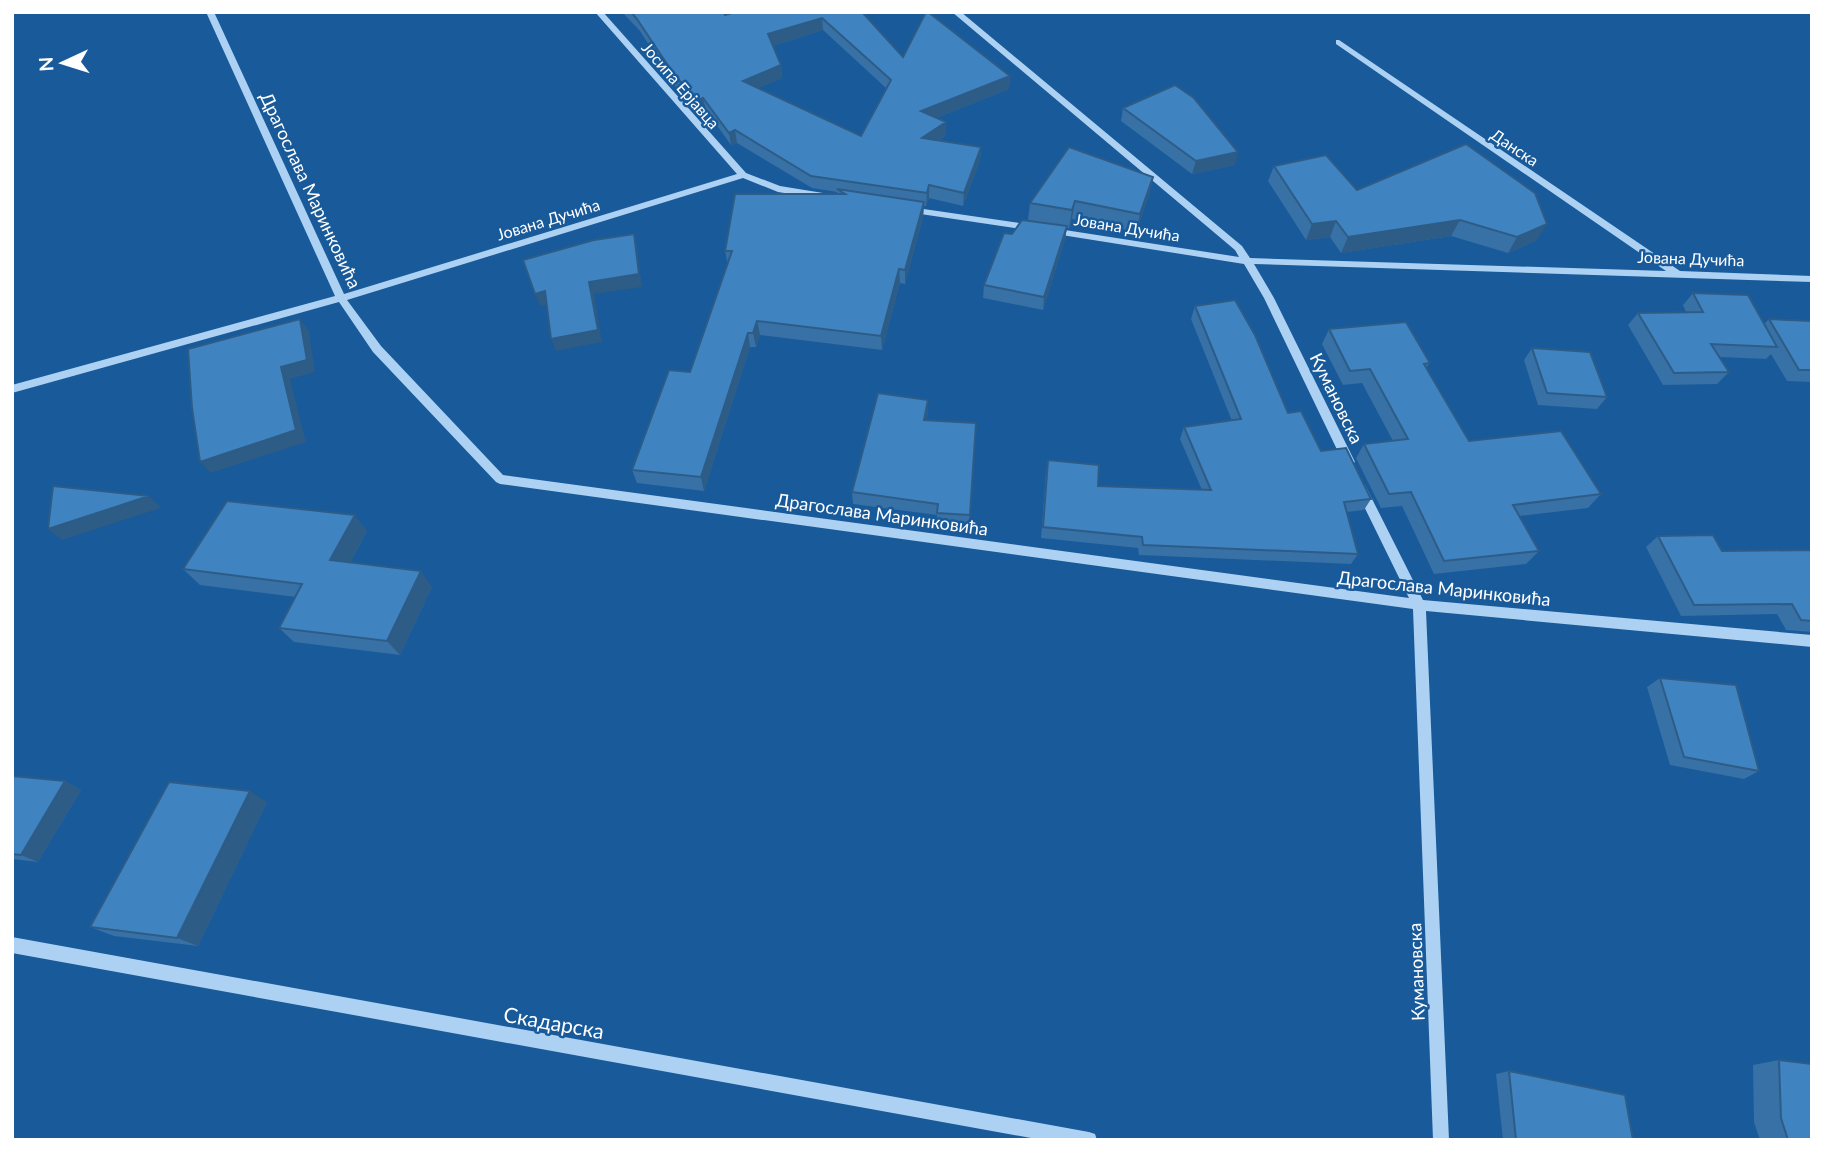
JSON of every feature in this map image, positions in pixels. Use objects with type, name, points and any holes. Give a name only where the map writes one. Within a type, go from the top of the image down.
[{"type":"street","name":"Драгослава Маринковића","points":[[211,12],[341,298],[377,349],[500,479],[1419,606],[1812,641]]},
{"type":"street","name":"Јосипа Ерјавца","points":[[599,12],[743,175]]},
{"type":"street","name":"Кумановска","points":[[957,12],[1239,248],[1269,298],[1419,606],[1441,1140]]},
{"type":"street","name":"Данска","points":[[1339,42],[1676,273]]},
{"type":"street","name":"Јована Дучића","points":[[12,389],[341,298],[743,175]]},
{"type":"street","points":[[743,175],[778,190],[833,198]]},
{"type":"street","name":"Јована Дучића","points":[[902,208],[1247,261],[1812,279]]},
{"type":"street","name":"Скадарска","points":[[12,945],[1089,1140]]},
{"type":"building","points":[[631,12],[724,12],[725,15],[735,12],[862,12],[903,57],[928,12],[1010,76],[921,111],[946,122],[922,138],[981,147],[964,193],[929,185],[927,193],[811,176],[735,130],[729,133],[703,98],[698,100],[675,76]],"holes":[[[822,18],[891,80],[861,136],[743,81],[781,65],[768,34]]]},
{"type":"building","points":[[1175,85],[1194,98],[1238,152],[1196,161],[1123,108]]},
{"type":"building","points":[[1466,144],[1535,193],[1547,224],[1517,237],[1460,220],[1348,237],[1336,221],[1312,224],[1274,166],[1326,155],[1357,190]]},
{"type":"building","points":[[1069,147],[1153,177],[1140,214],[1075,201],[1072,210],[1030,203]]},
{"type":"building","points":[[837,189],[924,202],[905,270],[899,269],[881,336],[757,321],[753,333],[748,333],[701,477],[632,470],[669,370],[690,372],[732,251],[725,251],[735,194],[845,194]]},
{"type":"building","points":[[1022,220],[1067,226],[1044,297],[984,285],[1004,233],[1012,234]]},
{"type":"building","points":[[634,234],[639,274],[589,282],[598,330],[551,339],[545,291],[535,294],[523,260],[594,240]]},
{"type":"building","points":[[1693,293],[1748,295],[1777,347],[1711,344],[1729,372],[1674,373],[1638,313],[1703,312]]},
{"type":"building","points":[[1235,300],[1255,335],[1288,413],[1301,411],[1321,451],[1346,448],[1371,499],[1344,502],[1358,554],[1143,545],[1142,537],[1043,527],[1048,460],[1099,465],[1098,486],[1211,490],[1184,427],[1241,419],[1195,306]]},
{"type":"building","points":[[300,319],[307,360],[281,367],[296,430],[200,462],[192,408],[188,349]]},
{"type":"building","points":[[1769,319],[1812,321],[1812,370],[1799,370]]},
{"type":"building","points":[[1406,322],[1430,363],[1424,364],[1469,441],[1561,431],[1601,494],[1513,505],[1539,551],[1444,561],[1411,492],[1389,494],[1364,444],[1408,439],[1370,369],[1350,371],[1329,329]]},
{"type":"building","points":[[1532,348],[1590,352],[1607,397],[1547,393]]},
{"type":"building","points":[[878,393],[928,400],[924,420],[976,423],[970,515],[937,513],[938,504],[852,492]]},
{"type":"building","points":[[53,486],[149,496],[48,529]]},
{"type":"building","points":[[227,501],[355,515],[330,560],[421,571],[387,641],[279,628],[302,584],[183,569]]},
{"type":"building","points":[[1713,535],[1722,551],[1812,550],[1812,621],[1801,620],[1792,604],[1694,605],[1658,536]]},
{"type":"building","points":[[1660,678],[1736,685],[1759,771],[1684,757]]},
{"type":"building","points":[[12,776],[65,781],[21,855],[12,854]]},
{"type":"building","points":[[169,782],[250,791],[177,938],[90,927]]},
{"type":"building","points":[[1779,1060],[1812,1064],[1812,1140],[1788,1140],[1781,1118]]},
{"type":"building","points":[[1509,1071],[1625,1095],[1633,1140],[1516,1140]]}]
